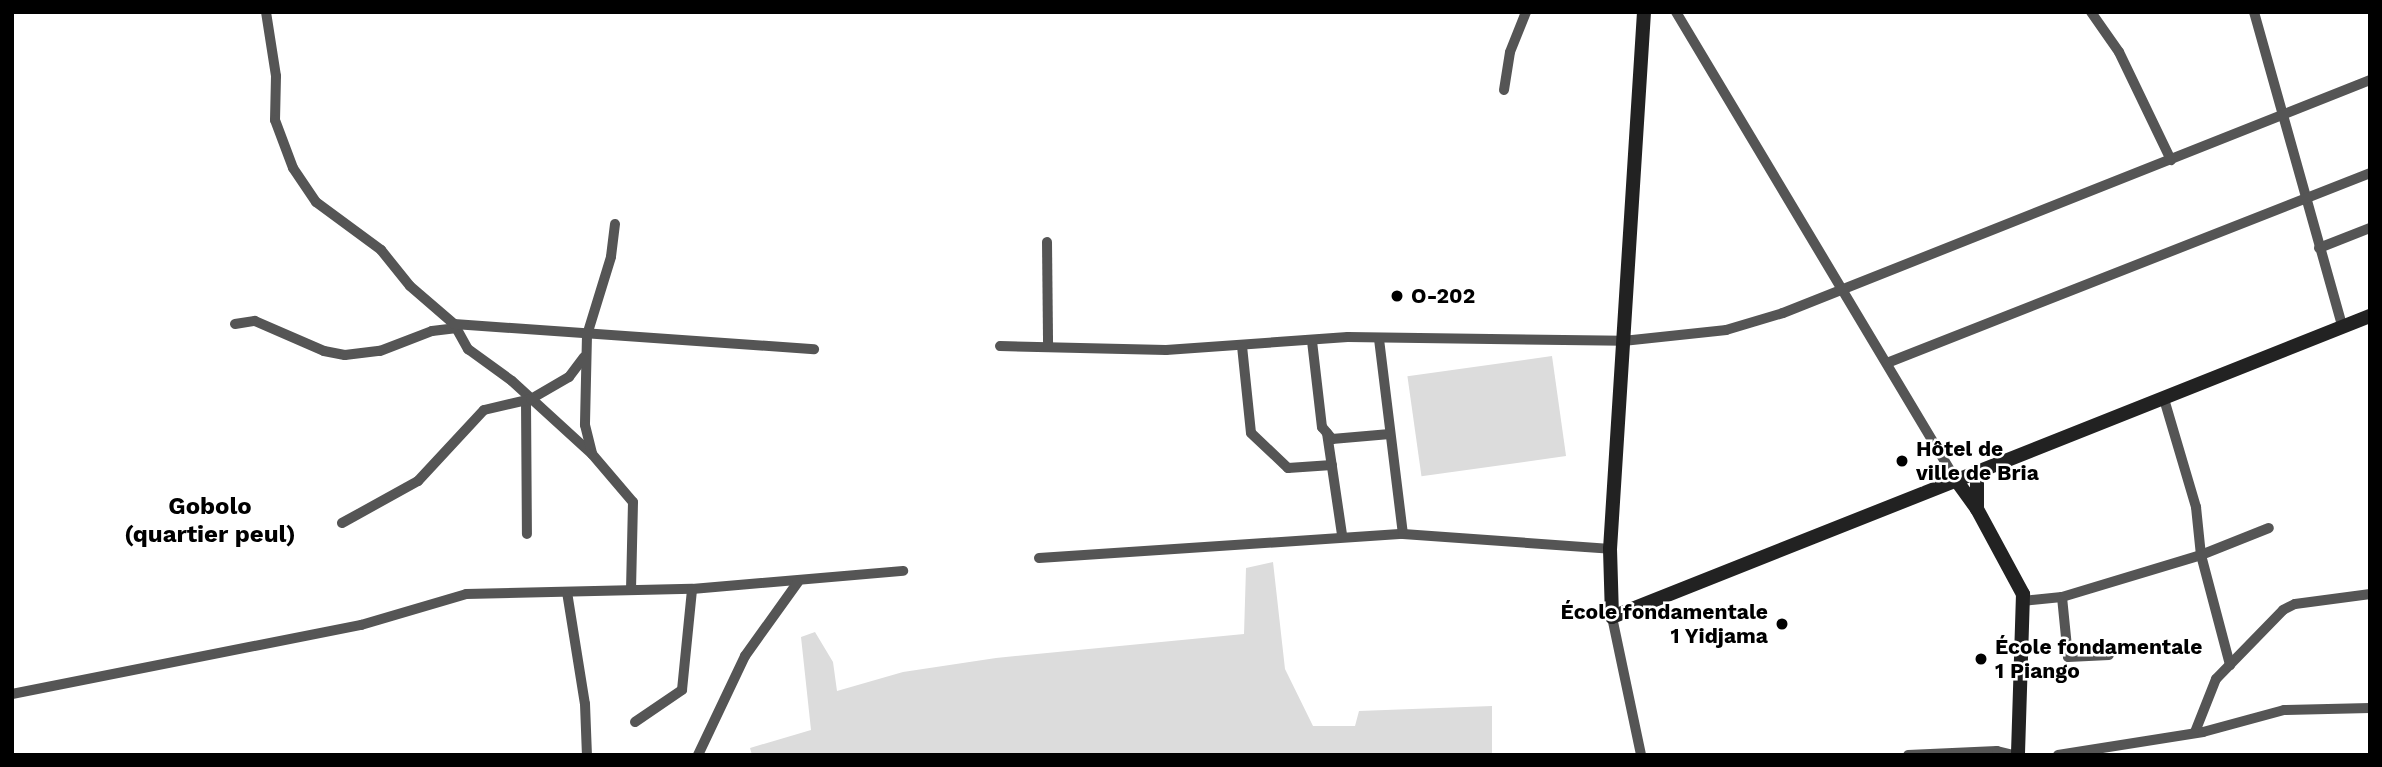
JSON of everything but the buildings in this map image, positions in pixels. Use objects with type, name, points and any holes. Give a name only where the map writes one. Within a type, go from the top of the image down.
[{"type":"main road","points":[[1644,12],[1610,549],[1612,617],[2370,316]]},
{"type":"main road","points":[[1977,472],[1977,509]]},
{"type":"main road","points":[[1956,480],[1977,509],[2023,601],[2016,755]]},
{"type":"street","points":[[266,12],[276,76],[275,120],[296,174],[326,213],[381,250],[410,286],[454,326],[468,349],[592,454],[634,502],[631,590]]},
{"type":"street","points":[[1504,90],[1510,52],[1526,12]]},
{"type":"street","points":[[1676,12],[1956,480]]},
{"type":"street","points":[[2091,12],[2119,52],[2171,160]]},
{"type":"street","points":[[2254,12],[2304,201],[2342,326]]},
{"type":"street","points":[[1000,346],[1242,346],[1379,339],[1623,341],[1726,330],[1844,289],[2370,80]]},
{"type":"street","points":[[1887,363],[2370,173]]},
{"type":"street","points":[[592,454],[585,425],[584,357],[587,335],[611,257],[615,224]]},
{"type":"street","points":[[2319,248],[2370,228]]},
{"type":"street","points":[[1047,242],[1048,346]]},
{"type":"street","points":[[235,324],[255,321],[318,349],[345,355],[380,351],[432,331],[454,326],[814,349]]},
{"type":"street","points":[[1379,339],[1403,534]]},
{"type":"street","points":[[1312,341],[1318,400],[1327,433],[1342,536]]},
{"type":"street","points":[[1242,346],[1251,433],[1288,468],[1332,465]]},
{"type":"street","points":[[342,523],[418,481],[484,410],[529,400],[569,377],[584,357]]},
{"type":"street","points":[[2164,399],[2196,507],[2201,555],[2230,666]]},
{"type":"street","points":[[527,534],[529,400]]},
{"type":"street","points":[[1327,433],[1332,439],[1390,433]]},
{"type":"street","points":[[2023,601],[2062,597],[2201,555],[2269,528]]},
{"type":"street","points":[[1039,558],[1403,534],[1610,549]]},
{"type":"street","points":[[12,694],[361,625],[466,594],[692,589],[903,571]]},
{"type":"street","points":[[698,755],[745,656],[798,582]]},
{"type":"street","points":[[635,722],[682,690],[692,589]]},
{"type":"street","points":[[567,592],[586,712],[587,755]]},
{"type":"street","points":[[2195,732],[2206,696],[2230,666],[2289,607],[2370,594]]},
{"type":"street","points":[[2062,597],[2068,657],[2109,655]]},
{"type":"street","points":[[1612,617],[1641,755]]},
{"type":"street","points":[[2058,755],[2195,732],[2284,710],[2370,709]]},
{"type":"street","points":[[1908,755],[1997,751],[2016,755]]},
{"type":"shaded area","points":[[1552,356],[1566,456],[1421,476],[1407,376]]},
{"type":"shaded area","points":[[1273,562],[1285,669],[1313,726],[1355,726],[1359,711],[1492,706],[1492,755],[752,755],[750,748],[811,730],[801,637],[815,632],[833,662],[837,691],[903,672],[996,658],[1244,634],[1246,568]]},
{"type":"place","name":"O-202","points":[[1397,296]]},
{"type":"place","name":"Hôtel de ville de Bria","points":[[1902,461]]},
{"type":"place","name":"École fondamentale 1 Yidjama","points":[[1782,624]]},
{"type":"place","name":"École fondamentale 1 Piango","points":[[1981,659]]},
{"type":"district","name":"Gobolo (quartier peul)","points":[[210,521]]}]
